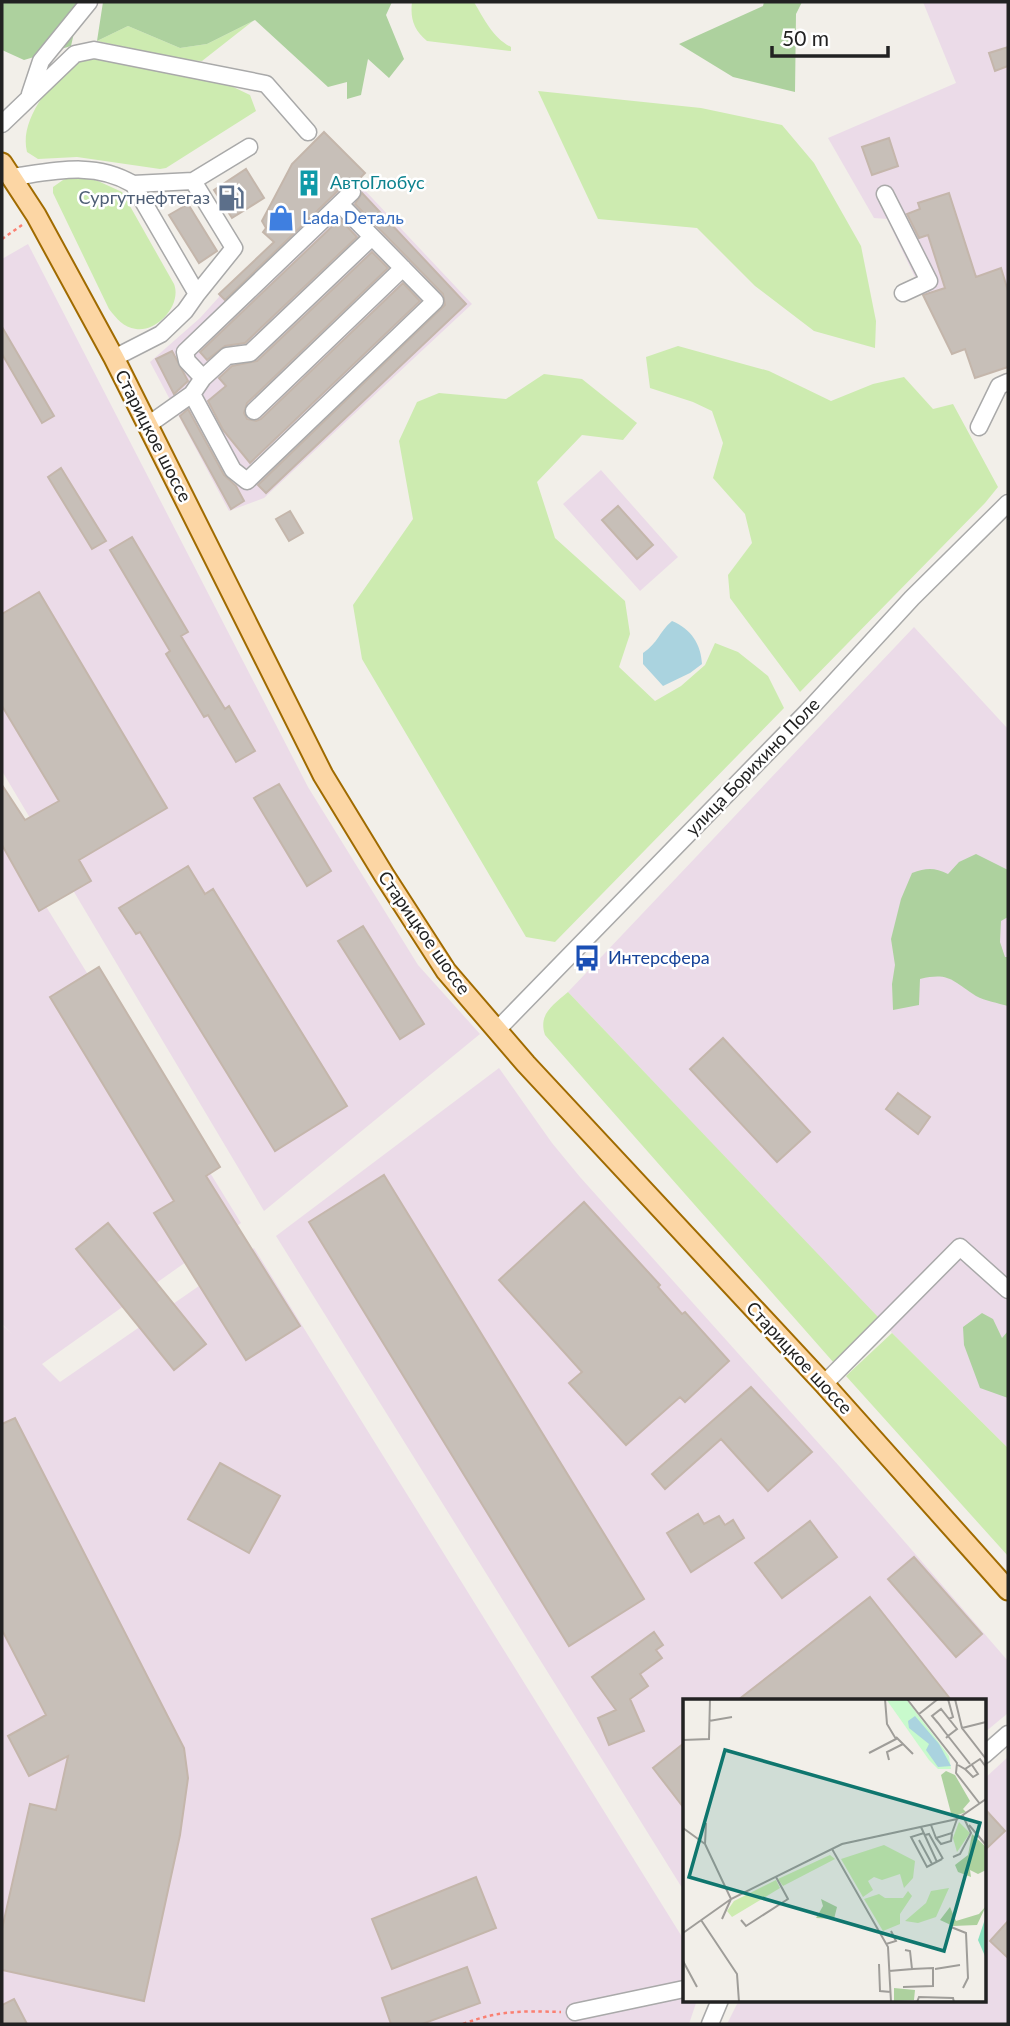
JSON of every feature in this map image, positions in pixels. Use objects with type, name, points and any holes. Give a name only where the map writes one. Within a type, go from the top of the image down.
[{"type":"main road","name":"Старицкое шоссе","points":[[7,170],[36,215],[114,358],[323,775],[446,971],[496,1031],[824,1384],[1008,1590]]},
{"type":"street","points":[[29,96],[41,61],[89,2]]},
{"type":"street","points":[[2,124],[75,54],[94,50],[266,84],[308,132]]},
{"type":"street","points":[[133,184],[193,181],[249,147]]},
{"type":"street","points":[[7,170],[92,170],[115,174],[133,184],[197,294]]},
{"type":"street","points":[[114,358],[161,334],[185,311],[234,248],[193,181]]},
{"type":"street","points":[[885,194],[929,281],[903,293]]},
{"type":"street","points":[[192,394],[233,470],[247,481],[435,301],[372,237],[346,198],[186,352],[187,361],[203,378]]},
{"type":"street","points":[[148,425],[192,394],[203,378],[227,356],[250,353],[372,237]]},
{"type":"street","points":[[254,411],[403,268]]},
{"type":"street","points":[[979,427],[999,386],[1008,382]]},
{"type":"street","name":"улица Борихино Поле","points":[[496,1031],[807,712],[912,598],[1008,503]]},
{"type":"street","points":[[824,1384],[960,1247],[1008,1290]]},
{"type":"street","points":[[986,1753],[1008,1734]]},
{"type":"street","points":[[575,2012],[683,1989]]},
{"type":"street","points":[[710,2024],[719,2002]]},
{"type":"path","points":[[2,239],[36,215]]},
{"type":"path","points":[[463,2024],[488,2015],[515,2010],[575,2012]]},
{"type":"shaded area","points":[[923,2],[1008,2],[1008,367],[975,378],[965,350],[952,354],[887,219],[874,218],[828,138],[956,83]]},
{"type":"shaded area","points":[[340,179],[350,188],[357,182],[472,304],[264,498],[229,511],[150,362],[200,318],[219,294]]},
{"type":"shaded area","points":[[28,244],[308,787],[418,965],[480,1034],[264,1211],[2,771],[2,259]]},
{"type":"shaded area","points":[[601,470],[678,557],[640,591],[563,504]]},
{"type":"shaded area","points":[[914,627],[1008,729],[1008,1448],[892,1333],[568,992]]},
{"type":"shaded area","points":[[2,835],[241,1223],[42,1364],[60,1382],[254,1248],[683,1938],[683,2002],[696,2002],[689,2024],[2,2024],[2,1325],[12,1334],[2,1324]]},
{"type":"shaded area","points":[[499,1068],[552,1143],[580,1177],[839,1466],[1008,1661],[1008,1713],[986,1731],[986,1699],[683,1699],[683,1889],[276,1236]]},
{"type":"shaded area","points":[[1008,1757],[1008,2024],[727,2024],[738,2002],[986,2002],[986,1777]]},
{"type":"green space","points":[[2,2],[81,2],[71,46],[24,60],[2,50]]},
{"type":"green space","points":[[103,2],[392,2],[386,15],[404,59],[389,78],[368,59],[361,95],[347,99],[347,82],[328,87],[255,20],[207,44],[180,48],[128,26],[97,41]]},
{"type":"green space","points":[[412,2],[474,2],[489,28],[511,47],[511,51],[427,41],[414,24]]},
{"type":"green space","points":[[764,2],[802,2],[796,14],[795,92],[733,77],[679,44],[763,6]]},
{"type":"green space","points":[[253,21],[202,61],[185,60],[97,41],[128,26],[180,48],[207,44]]},
{"type":"green space","points":[[94,56],[227,84],[250,95],[256,111],[166,168],[77,157],[38,159],[27,152],[26,140],[38,103],[55,81],[78,61]]},
{"type":"green space","points":[[538,91],[701,108],[782,125],[814,163],[861,246],[876,321],[875,348],[814,331],[755,286],[697,228],[598,219]]},
{"type":"green space","points":[[78,175],[122,192],[174,284],[175,300],[171,308],[152,326],[136,329],[127,326],[109,309],[53,193],[53,187]]},
{"type":"green space","points":[[678,346],[769,371],[831,401],[873,384],[904,377],[933,409],[953,404],[998,487],[800,692],[730,598],[728,575],[752,543],[745,514],[713,478],[723,443],[712,411],[650,388],[646,357]]},
{"type":"green space","points":[[544,374],[582,379],[637,423],[623,440],[582,435],[537,482],[555,538],[625,601],[630,634],[619,667],[655,701],[681,686],[705,665],[715,643],[738,652],[768,676],[784,708],[555,942],[526,937],[362,659],[353,605],[413,519],[399,441],[417,402],[439,393],[506,399]]},
{"type":"green space","points":[[976,854],[1008,870],[1008,917],[1001,921],[1000,942],[1005,957],[1008,957],[1008,1006],[980,998],[945,977],[930,977],[920,979],[919,1005],[893,1010],[892,984],[895,965],[891,939],[901,899],[912,873],[930,869],[948,874],[959,862]]},
{"type":"green space","points":[[568,992],[878,1317],[834,1363],[545,1035],[543,1028],[548,1010]]},
{"type":"green space","points":[[982,1313],[993,1319],[1002,1338],[1008,1331],[1008,1398],[980,1388],[964,1345],[963,1327]]},
{"type":"green space","points":[[892,1333],[1008,1448],[1008,1556],[846,1376]]},
{"type":"water","points":[[672,621],[685,628],[694,638],[700,650],[702,664],[663,686],[643,664],[643,653]]},
{"type":"building","points":[[1008,47],[1008,66],[995,71],[989,53]]},
{"type":"building","name":"АвтоГлобус","points":[[324,132],[365,173],[356,182],[345,184],[225,300],[219,294],[274,242],[263,232],[266,228],[262,221],[292,164]]},
{"type":"building","points":[[889,138],[898,166],[872,175],[862,147]]},
{"type":"building","points":[[246,169],[264,198],[232,218],[214,190]]},
{"type":"building","points":[[362,193],[466,304],[266,493],[258,485],[445,305],[443,294],[355,204]]},
{"type":"building","points":[[949,193],[976,277],[1001,268],[1008,291],[1008,367],[975,378],[965,349],[952,354],[923,295],[945,288],[928,235],[919,238],[907,214],[920,209],[918,203]]},
{"type":"building","points":[[188,204],[217,251],[199,263],[169,215]]},
{"type":"building","points":[[340,219],[357,237],[245,343],[225,346],[207,360],[200,352]]},
{"type":"building","points":[[372,252],[388,268],[247,403],[244,413],[247,419],[261,419],[403,283],[420,301],[250,463],[223,430],[208,401],[226,386],[219,378],[232,366],[257,361]]},
{"type":"building","points":[[2,327],[54,416],[42,423],[2,354]]},
{"type":"building","points":[[172,351],[188,381],[174,394],[156,359]]},
{"type":"building","points":[[188,409],[224,475],[236,486],[244,501],[231,509],[180,416]]},
{"type":"building","points":[[61,468],[106,541],[92,549],[48,477]]},
{"type":"building","points":[[618,506],[653,545],[637,559],[602,520]]},
{"type":"building","points":[[290,511],[303,533],[289,541],[276,519]]},
{"type":"building","points":[[132,537],[188,632],[181,636],[225,709],[229,706],[255,751],[236,762],[208,715],[204,717],[166,654],[170,651],[110,550]]},
{"type":"building","points":[[39,592],[167,808],[79,860],[91,881],[39,911],[2,845],[2,785],[25,820],[59,801],[2,706],[2,614]]},
{"type":"building","points":[[279,784],[331,871],[307,886],[254,798]]},
{"type":"building","points":[[188,866],[205,894],[213,889],[347,1106],[275,1151],[140,932],[136,934],[119,908]]},
{"type":"building","points":[[363,926],[424,1024],[400,1039],[338,941]]},
{"type":"building","points":[[99,967],[220,1167],[206,1176],[300,1326],[246,1360],[154,1213],[174,1201],[50,997]]},
{"type":"building","points":[[723,1038],[810,1132],[777,1162],[690,1069]]},
{"type":"building","points":[[898,1093],[930,1117],[918,1134],[886,1109]]},
{"type":"building","points":[[384,1175],[644,1599],[569,1646],[309,1222]]},
{"type":"building","points":[[584,1202],[660,1285],[658,1287],[682,1314],[685,1312],[729,1361],[685,1402],[680,1397],[626,1445],[569,1383],[582,1372],[499,1280]]},
{"type":"building","points":[[108,1223],[206,1344],[174,1370],[76,1249]]},
{"type":"building","points":[[751,1387],[812,1452],[768,1491],[721,1439],[665,1489],[652,1474]]},
{"type":"building","points":[[15,1418],[184,1748],[188,1778],[180,1835],[144,2001],[2,1970],[2,1929],[30,1804],[56,1810],[68,1756],[29,1776],[8,1736],[46,1715],[2,1630],[2,1424]]},
{"type":"building","points":[[220,1463],[280,1496],[249,1553],[188,1519]]},
{"type":"building","points":[[698,1514],[704,1524],[719,1516],[725,1525],[733,1520],[744,1538],[691,1572],[667,1533]]},
{"type":"building","points":[[810,1521],[837,1557],[782,1598],[755,1563]]},
{"type":"building","points":[[914,1557],[982,1634],[956,1657],[888,1579]]},
{"type":"building","points":[[870,1597],[950,1699],[739,1699]]},
{"type":"building","points":[[654,1632],[663,1645],[656,1650],[662,1658],[640,1674],[648,1686],[630,1699],[644,1731],[609,1745],[598,1718],[616,1710],[592,1677]]},
{"type":"building","points":[[683,1744],[683,1807],[653,1768]]},
{"type":"building","points":[[986,1810],[1005,1831],[986,1849]]},
{"type":"building","points":[[476,1877],[496,1928],[392,1969],[372,1919]]},
{"type":"building","points":[[1008,1921],[1008,1958],[990,1941]]},
{"type":"building","points":[[467,1967],[480,2003],[422,2024],[391,2024],[382,1998]]},
{"type":"building","points":[[14,1999],[27,2024],[2,2024],[2,2005]]},
{"type":"place","name":"АвтоГлобус","points":[[309,183]]},
{"type":"place","name":"Сургутнефтегаз","points":[[231,198]]},
{"type":"place","name":"Lada Dеталь","points":[[281,218]]},
{"type":"place","name":"Интерсфера","points":[[587,958]]}]
